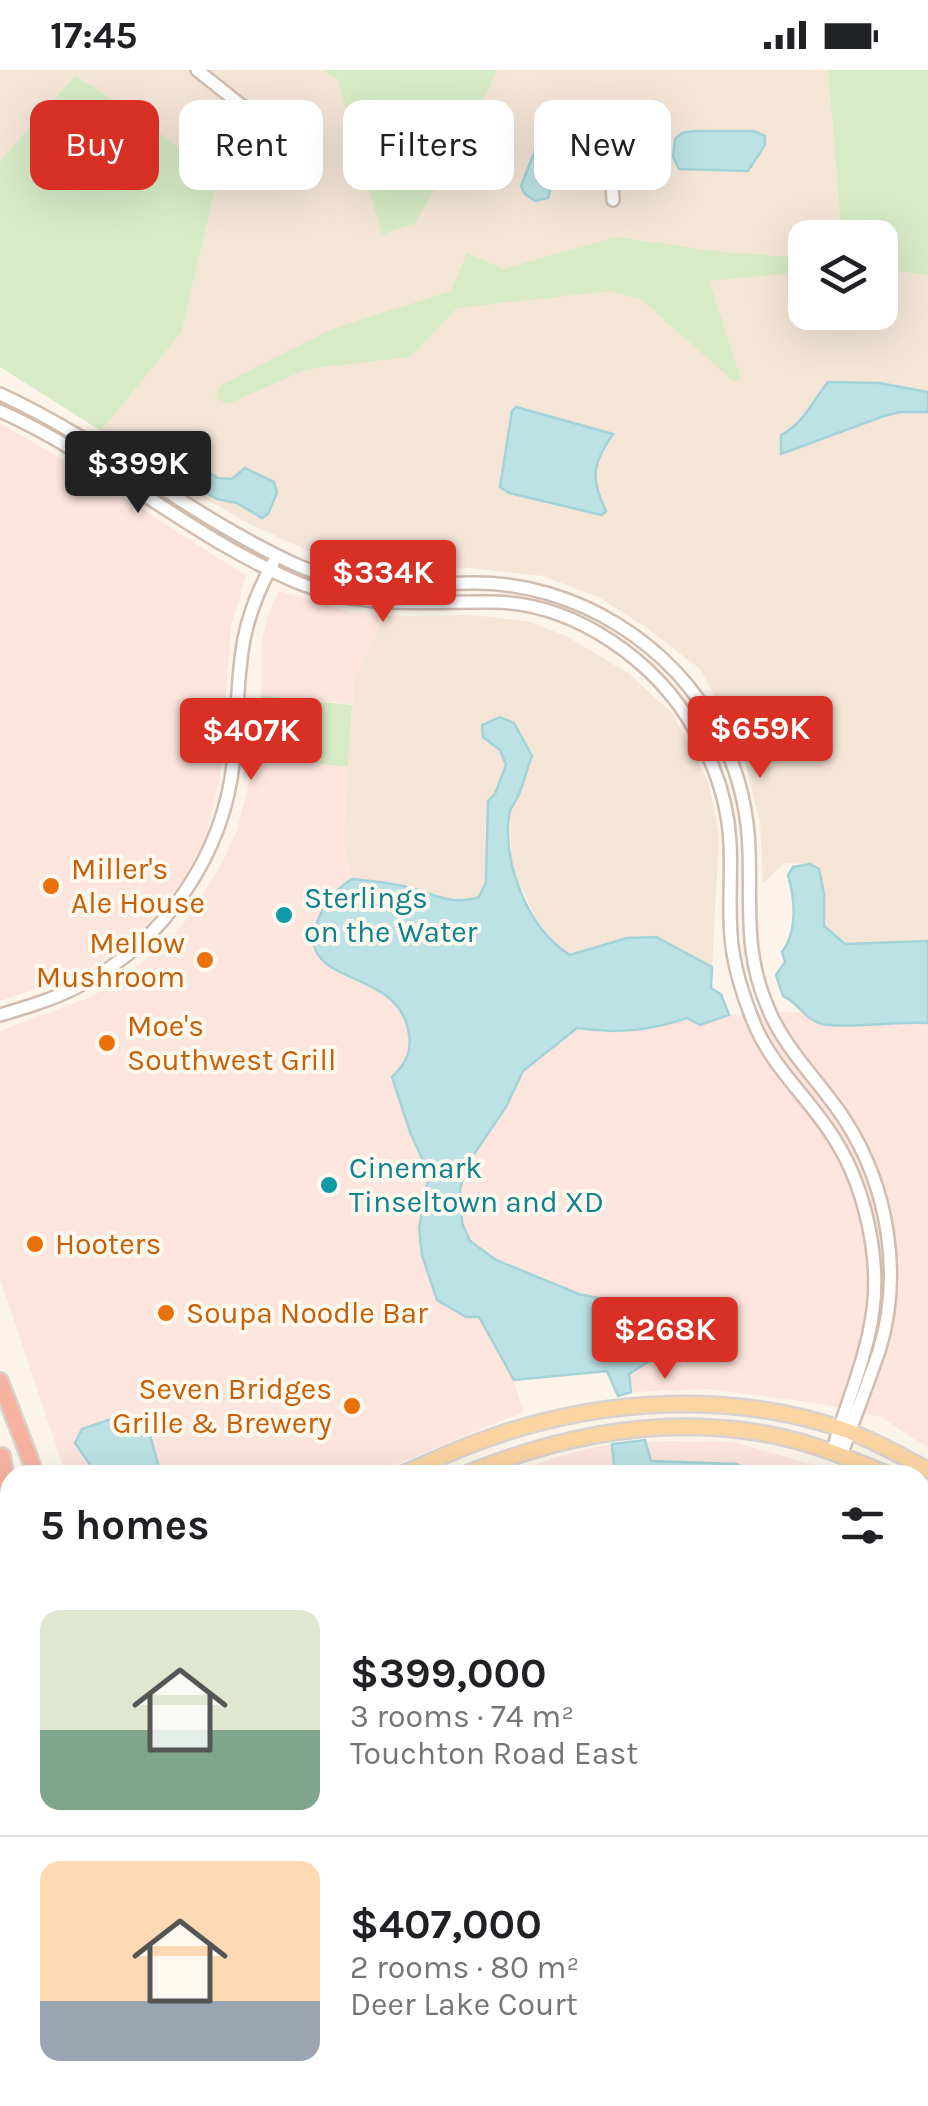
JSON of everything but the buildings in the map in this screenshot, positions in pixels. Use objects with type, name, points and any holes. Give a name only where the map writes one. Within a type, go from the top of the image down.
[{"type":"highway","points":[[0,1381],[32,1465]]},
{"type":"main road","points":[[424,1465],[493,1436],[561,1416],[659,1404],[736,1408],[844,1430],[918,1465]]},
{"type":"main road","points":[[492,1465],[567,1439],[645,1428],[732,1430],[777,1436],[863,1465]]},
{"type":"street","points":[[198,70],[235,100]]},
{"type":"street","points":[[612,190],[613,200]]},
{"type":"street","points":[[0,394],[316,572],[402,586],[477,582],[517,586],[574,602],[629,632],[683,681],[719,732],[743,796],[749,842],[748,920],[753,962],[777,1029],[801,1067],[848,1125],[884,1212],[890,1247],[888,1313],[880,1349],[844,1430]]},
{"type":"street","points":[[0,411],[270,569],[314,589],[377,604],[514,604],[578,623],[632,656],[675,700],[697,734],[723,797],[730,843],[730,929],[739,980],[756,1027],[788,1080],[840,1148],[862,1207],[870,1246],[874,1310],[836,1455]]},
{"type":"street","points":[[107,473],[116,459]]},
{"type":"street","points":[[0,1015],[65,993],[121,960],[172,910],[200,868],[220,822],[230,782],[243,634],[254,600],[278,554]]},
{"type":"street","points":[[618,645],[629,632]]},
{"type":"street","points":[[632,656],[642,642]]},
{"type":"street","points":[[730,843],[749,842]]},
{"type":"street","points":[[788,1080],[801,1067]]},
{"type":"street","points":[[862,1207],[879,1193]]},
{"type":"street","points":[[862,1207],[884,1212]]},
{"type":"shaded area","points":[[0,70],[322,70],[338,79],[340,70],[828,70],[841,220],[788,220],[788,330],[898,330],[898,271],[928,276],[928,941],[845,944],[824,926],[823,882],[810,864],[785,863],[763,883],[760,822],[742,750],[700,669],[600,598],[543,576],[470,568],[377,566],[308,551],[244,521],[173,480],[101,431],[181,333],[215,190],[323,190],[323,100],[179,100],[179,148],[159,132],[159,100],[114,100],[77,75],[55,100],[30,100],[30,127],[0,161]]},
{"type":"shaded area","points":[[0,423],[91,476],[246,576],[231,626],[220,778],[205,839],[179,886],[147,925],[119,950],[84,972],[0,1001]]},
{"type":"shaded area","points":[[279,591],[351,612],[384,616],[354,679],[352,704],[261,695],[261,646],[269,611]]},
{"type":"shaded area","points":[[473,615],[530,622],[566,636],[628,673],[673,714],[709,784],[719,836],[712,967],[656,937],[602,944],[570,955],[560,949],[538,922],[512,869],[510,810],[531,756],[514,723],[483,737],[500,750],[506,765],[485,827],[486,882],[479,897],[465,901],[438,899],[423,891],[352,879],[343,840],[354,679],[384,616]]},
{"type":"shaded area","points":[[256,756],[348,767],[343,839],[352,879],[339,887],[329,967],[387,995],[406,1019],[411,1040],[406,1064],[392,1077],[410,1132],[430,1174],[419,1228],[422,1255],[437,1300],[466,1317],[479,1317],[491,1334],[514,1380],[523,1412],[394,1465],[63,1465],[0,1279],[0,1031],[93,996],[162,948],[184,923],[221,865],[236,833]]},
{"type":"shaded area","points":[[800,1012],[822,1024],[928,1023],[928,1448],[881,1417],[823,1404],[709,1389],[631,1392],[629,1374],[659,1355],[618,1302],[579,1294],[496,1260],[469,1241],[462,1223],[460,1189],[468,1163],[506,1107],[523,1071],[577,1028],[600,1032],[652,1030],[687,1018],[719,1020],[729,1015]]},
{"type":"shaded area","points":[[733,1442],[815,1465],[532,1465],[612,1444]]},
{"type":"green space","points":[[322,70],[497,70],[483,100],[344,100],[338,80]]},
{"type":"green space","points":[[828,70],[928,70],[928,276],[898,271],[898,220],[841,220]]},
{"type":"green space","points":[[76,75],[114,100],[54,100]]},
{"type":"green space","points":[[30,127],[30,190],[159,190],[159,132],[179,148],[179,190],[215,190],[181,333],[101,431],[0,367],[0,161]]},
{"type":"green space","points":[[369,190],[435,190],[415,223],[382,235]]},
{"type":"green space","points":[[616,237],[788,257],[788,274],[709,281],[741,379],[733,381],[641,299],[610,291],[457,308],[410,357],[307,369],[228,404],[215,398],[221,385],[332,329],[451,291],[467,253],[504,269]]},
{"type":"green space","points":[[261,695],[352,705],[348,767],[256,756]]},
{"type":"water","points":[[695,131],[754,131],[765,136],[765,145],[748,171],[679,169],[673,157],[675,139]]},
{"type":"water","points":[[534,153],[534,190],[550,190],[548,198],[535,201],[521,186]]},
{"type":"water","points":[[828,382],[879,383],[928,392],[928,412],[884,416],[781,454],[781,435],[802,418]]},
{"type":"water","points":[[516,407],[613,434],[597,463],[597,490],[606,511],[602,515],[509,493],[500,487],[512,411]]},
{"type":"water","points":[[157,441],[218,478],[232,479],[245,468],[274,482],[277,493],[268,514],[262,518],[237,503],[217,499],[145,458],[148,444]]},
{"type":"water","points":[[500,717],[514,723],[532,756],[510,812],[508,834],[514,874],[541,929],[570,955],[627,938],[656,937],[712,967],[711,988],[721,994],[729,1015],[700,1025],[687,1018],[632,1030],[577,1028],[523,1071],[506,1107],[468,1163],[460,1189],[462,1223],[470,1241],[496,1260],[579,1294],[618,1302],[649,1316],[661,1343],[659,1355],[629,1374],[631,1392],[618,1396],[607,1371],[514,1380],[479,1317],[466,1317],[437,1300],[422,1255],[419,1228],[429,1174],[392,1077],[408,1055],[408,1029],[402,1012],[391,1000],[335,970],[314,944],[315,927],[324,908],[352,879],[398,885],[451,900],[479,897],[486,882],[488,801],[495,794],[506,765],[500,750],[483,737],[482,725]]},
{"type":"water","points":[[810,864],[819,869],[824,926],[845,944],[928,941],[928,1023],[822,1024],[783,996],[776,975],[785,962],[782,952],[793,924],[788,875],[793,867]]},
{"type":"water","points":[[123,1415],[139,1418],[148,1427],[158,1465],[90,1465],[75,1443],[82,1429]]},
{"type":"water","points":[[645,1440],[651,1461],[739,1465],[614,1465],[612,1444]]},
{"type":"place","name":"Miller's Ale House","points":[[51,886]]},
{"type":"place","name":"Sterlings on the Water","points":[[284,915]]},
{"type":"place","name":"Mellow Mushroom","points":[[205,960]]},
{"type":"place","name":"Moe's Southwest Grill","points":[[107,1043]]},
{"type":"place","name":"Cinemark Tinseltown and XD","points":[[329,1185]]},
{"type":"place","name":"Hooters","points":[[35,1244]]},
{"type":"place","name":"Soupa Noodle Bar","points":[[166,1313]]},
{"type":"place","name":"Seven Bridges Grille & Brewery","points":[[352,1406]]}]
